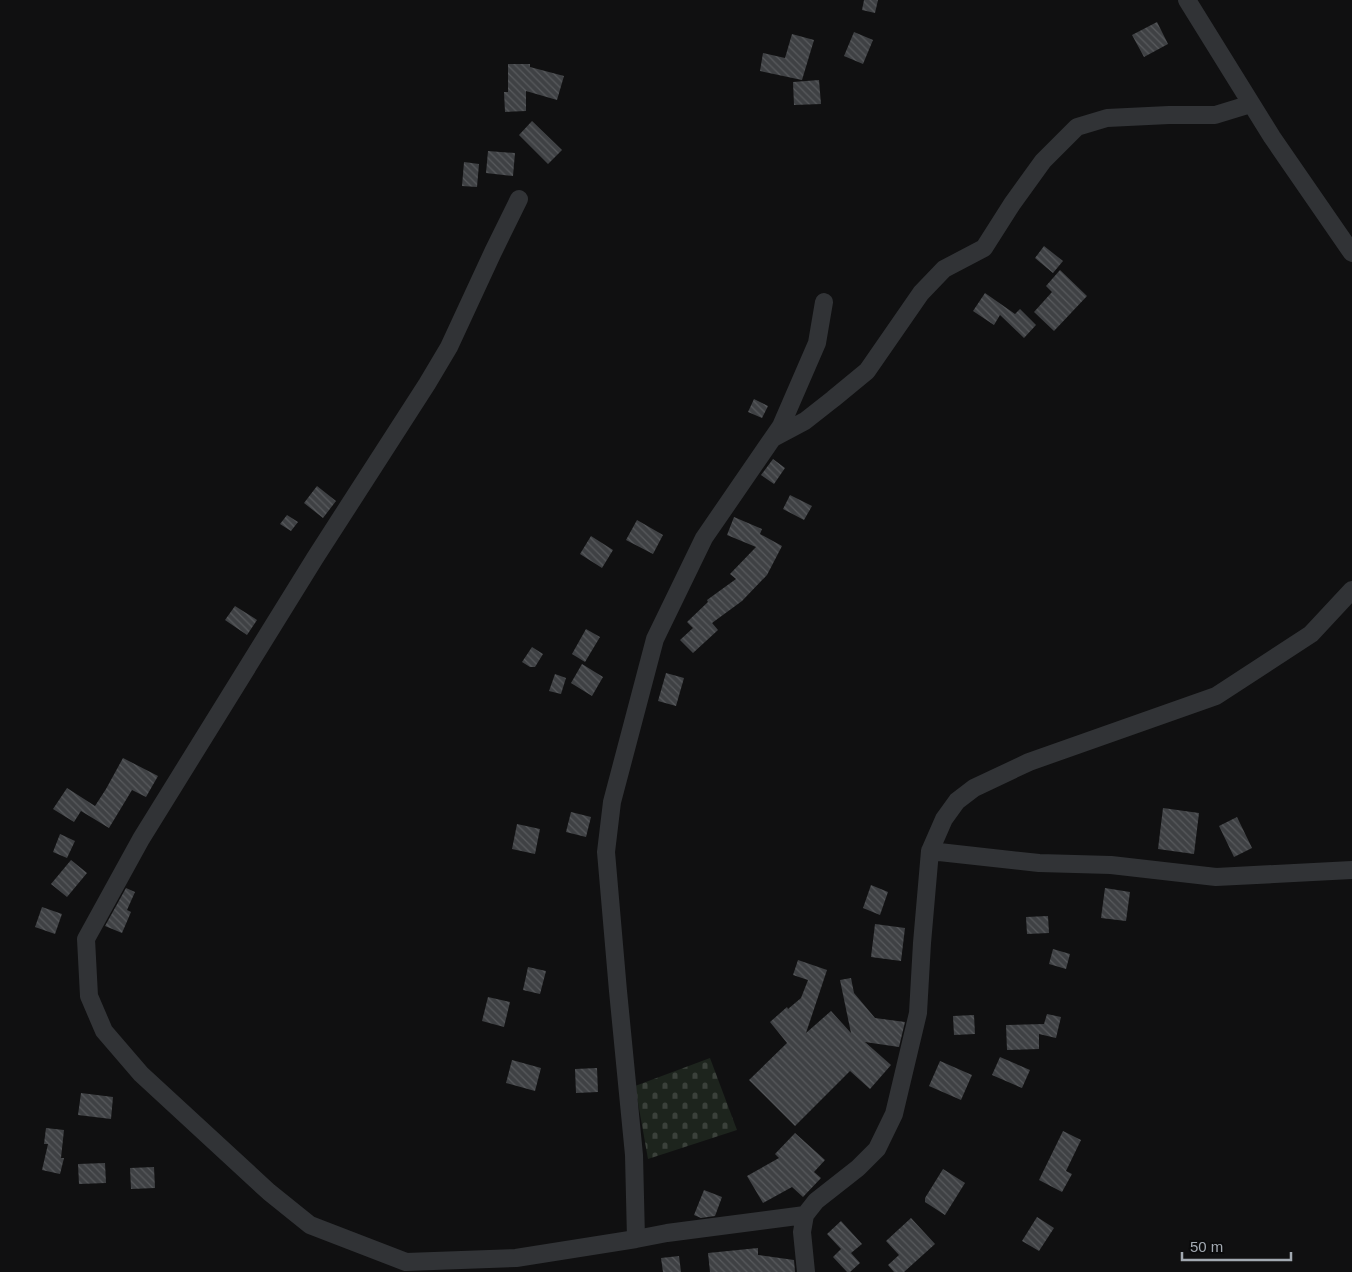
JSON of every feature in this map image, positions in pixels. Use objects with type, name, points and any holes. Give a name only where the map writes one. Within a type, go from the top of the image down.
[{"type":"street","points":[[1187,0],[1272,137],[1352,253]]},
{"type":"street","points":[[772,439],[804,421],[867,371],[920,293],[944,269],[984,248],[1012,204],[1043,161],[1077,126],[1107,118],[1215,115],[1251,104]]},
{"type":"street","points":[[519,199],[449,347],[315,558],[141,839],[86,939],[89,996],[104,1031],[141,1074],[269,1192],[310,1225],[406,1262],[516,1258],[667,1233],[805,1215]]},
{"type":"street","points":[[636,1239],[634,1155],[606,852],[612,802],[655,639],[704,538],[781,426],[817,344],[824,302]]},
{"type":"street","points":[[806,1272],[802,1232],[805,1215],[816,1201],[858,1168],[878,1149],[894,1114],[918,1013],[930,851],[944,819],[957,801],[974,788],[1029,762],[1216,696],[1311,634],[1352,590]]},
{"type":"street","points":[[930,851],[1039,863],[1111,865],[1216,876],[1352,870]]},
{"type":"green space","points":[[710,1058],[737,1130],[648,1159],[635,1086]]},
{"type":"building","points":[[864,0],[878,0],[875,13],[862,10]]},
{"type":"building","points":[[1157,22],[1168,44],[1144,57],[1132,35]]},
{"type":"building","points":[[854,32],[873,40],[863,64],[844,56]]},
{"type":"building","points":[[792,34],[814,40],[802,80],[760,71],[763,53],[785,58]]},
{"type":"building","points":[[508,64],[530,64],[530,67],[564,76],[557,100],[526,91],[526,111],[505,112],[504,92],[508,92]]},
{"type":"building","points":[[819,80],[821,104],[794,105],[793,82]]},
{"type":"building","points":[[532,121],[562,150],[548,164],[519,135]]},
{"type":"building","points":[[488,151],[515,153],[513,176],[486,173]]},
{"type":"building","points":[[464,162],[479,164],[477,187],[462,186]]},
{"type":"building","points":[[1044,246],[1063,261],[1053,273],[1035,258]]},
{"type":"building","points":[[1060,270],[1087,296],[1054,331],[1034,312],[1052,292],[1046,286]]},
{"type":"building","points":[[985,293],[1015,314],[1020,309],[1036,325],[1024,338],[1000,315],[994,325],[973,311]]},
{"type":"building","points":[[754,399],[768,406],[762,418],[748,412]]},
{"type":"building","points":[[773,459],[785,468],[774,484],[761,475]]},
{"type":"building","points":[[317,486],[336,501],[323,518],[304,503]]},
{"type":"building","points":[[790,495],[812,506],[804,520],[783,509]]},
{"type":"building","points":[[287,515],[298,522],[291,531],[280,524]]},
{"type":"building","points":[[734,517],[762,529],[760,534],[782,546],[767,575],[742,601],[712,623],[718,630],[693,653],[680,640],[693,628],[687,622],[708,602],[707,600],[736,579],[730,574],[756,547],[727,535]]},
{"type":"building","points":[[637,520],[663,535],[653,554],[626,540]]},
{"type":"building","points":[[591,536],[613,550],[602,568],[580,554]]},
{"type":"building","points":[[235,606],[257,620],[247,635],[225,620]]},
{"type":"building","points":[[586,629],[600,637],[585,662],[572,654]]},
{"type":"building","points":[[532,647],[543,654],[535,667],[530,667],[522,662]]},
{"type":"building","points":[[582,664],[603,677],[592,696],[571,683]]},
{"type":"building","points":[[666,673],[684,678],[676,706],[658,701]]},
{"type":"building","points":[[555,674],[566,678],[561,694],[549,691]]},
{"type":"building","points":[[123,758],[158,776],[146,797],[132,790],[109,828],[81,811],[74,822],[53,809],[67,788],[95,806]]},
{"type":"building","points":[[1163,808],[1199,813],[1194,854],[1158,849]]},
{"type":"building","points":[[571,812],[591,817],[586,837],[566,832]]},
{"type":"building","points":[[1237,817],[1252,848],[1234,857],[1219,826]]},
{"type":"building","points":[[517,824],[540,829],[535,854],[512,849]]},
{"type":"building","points":[[60,834],[75,841],[67,858],[53,852]]},
{"type":"building","points":[[71,860],[87,873],[67,897],[51,884]]},
{"type":"building","points":[[871,885],[888,892],[880,915],[863,908]]},
{"type":"building","points":[[126,888],[135,892],[127,910],[131,912],[122,933],[105,926]]},
{"type":"building","points":[[1105,888],[1130,892],[1126,921],[1101,918]]},
{"type":"building","points":[[42,907],[62,914],[55,934],[35,927]]},
{"type":"building","points":[[1048,916],[1049,933],[1027,934],[1026,917]]},
{"type":"building","points":[[875,924],[905,928],[901,961],[871,957]]},
{"type":"building","points":[[1053,949],[1070,954],[1066,969],[1049,964]]},
{"type":"building","points":[[798,960],[827,970],[806,1033],[831,1011],[851,1033],[840,980],[851,978],[854,993],[875,1018],[905,1022],[899,1047],[865,1042],[891,1065],[870,1089],[850,1071],[795,1126],[749,1080],[787,1043],[770,1022],[801,998],[808,980],[793,975]]},
{"type":"building","points":[[528,967],[546,971],[540,994],[523,990]]},
{"type":"building","points":[[488,997],[510,1002],[504,1027],[482,1021]]},
{"type":"building","points":[[1047,1014],[1061,1017],[1056,1038],[1039,1034],[1039,1049],[1007,1050],[1006,1025],[1044,1024]]},
{"type":"building","points":[[974,1015],[975,1034],[954,1035],[953,1016]]},
{"type":"building","points":[[1000,1057],[1030,1070],[1022,1088],[992,1075]]},
{"type":"building","points":[[512,1060],[541,1068],[535,1091],[506,1083]]},
{"type":"building","points":[[940,1061],[972,1075],[961,1100],[929,1086]]},
{"type":"building","points":[[597,1068],[598,1092],[576,1093],[575,1069]]},
{"type":"building","points":[[81,1093],[113,1097],[111,1119],[78,1115]]},
{"type":"building","points":[[46,1128],[64,1130],[61,1158],[64,1158],[60,1174],[42,1170],[48,1144],[44,1144]]},
{"type":"building","points":[[1063,1131],[1081,1140],[1066,1171],[1072,1174],[1062,1192],[1039,1180]]},
{"type":"building","points":[[795,1133],[825,1160],[814,1172],[821,1178],[803,1197],[792,1187],[763,1203],[747,1176],[779,1158],[775,1154]]},
{"type":"building","points":[[105,1163],[106,1183],[79,1184],[78,1164]]},
{"type":"building","points":[[154,1167],[155,1188],[131,1189],[130,1168]]},
{"type":"building","points":[[943,1169],[965,1183],[945,1215],[925,1202],[925,1198]]},
{"type":"building","points":[[704,1190],[722,1197],[715,1216],[701,1218],[694,1215]]},
{"type":"building","points":[[1037,1217],[1054,1228],[1039,1251],[1022,1241]]},
{"type":"building","points":[[911,1218],[935,1244],[904,1272],[894,1272],[888,1265],[899,1255],[886,1241]]},
{"type":"building","points":[[841,1221],[862,1244],[851,1253],[860,1263],[850,1272],[847,1272],[833,1257],[841,1249],[827,1234]]},
{"type":"building","points":[[758,1248],[758,1255],[794,1260],[795,1272],[710,1272],[708,1253]]},
{"type":"building","points":[[679,1256],[681,1272],[663,1272],[661,1258]]}]
